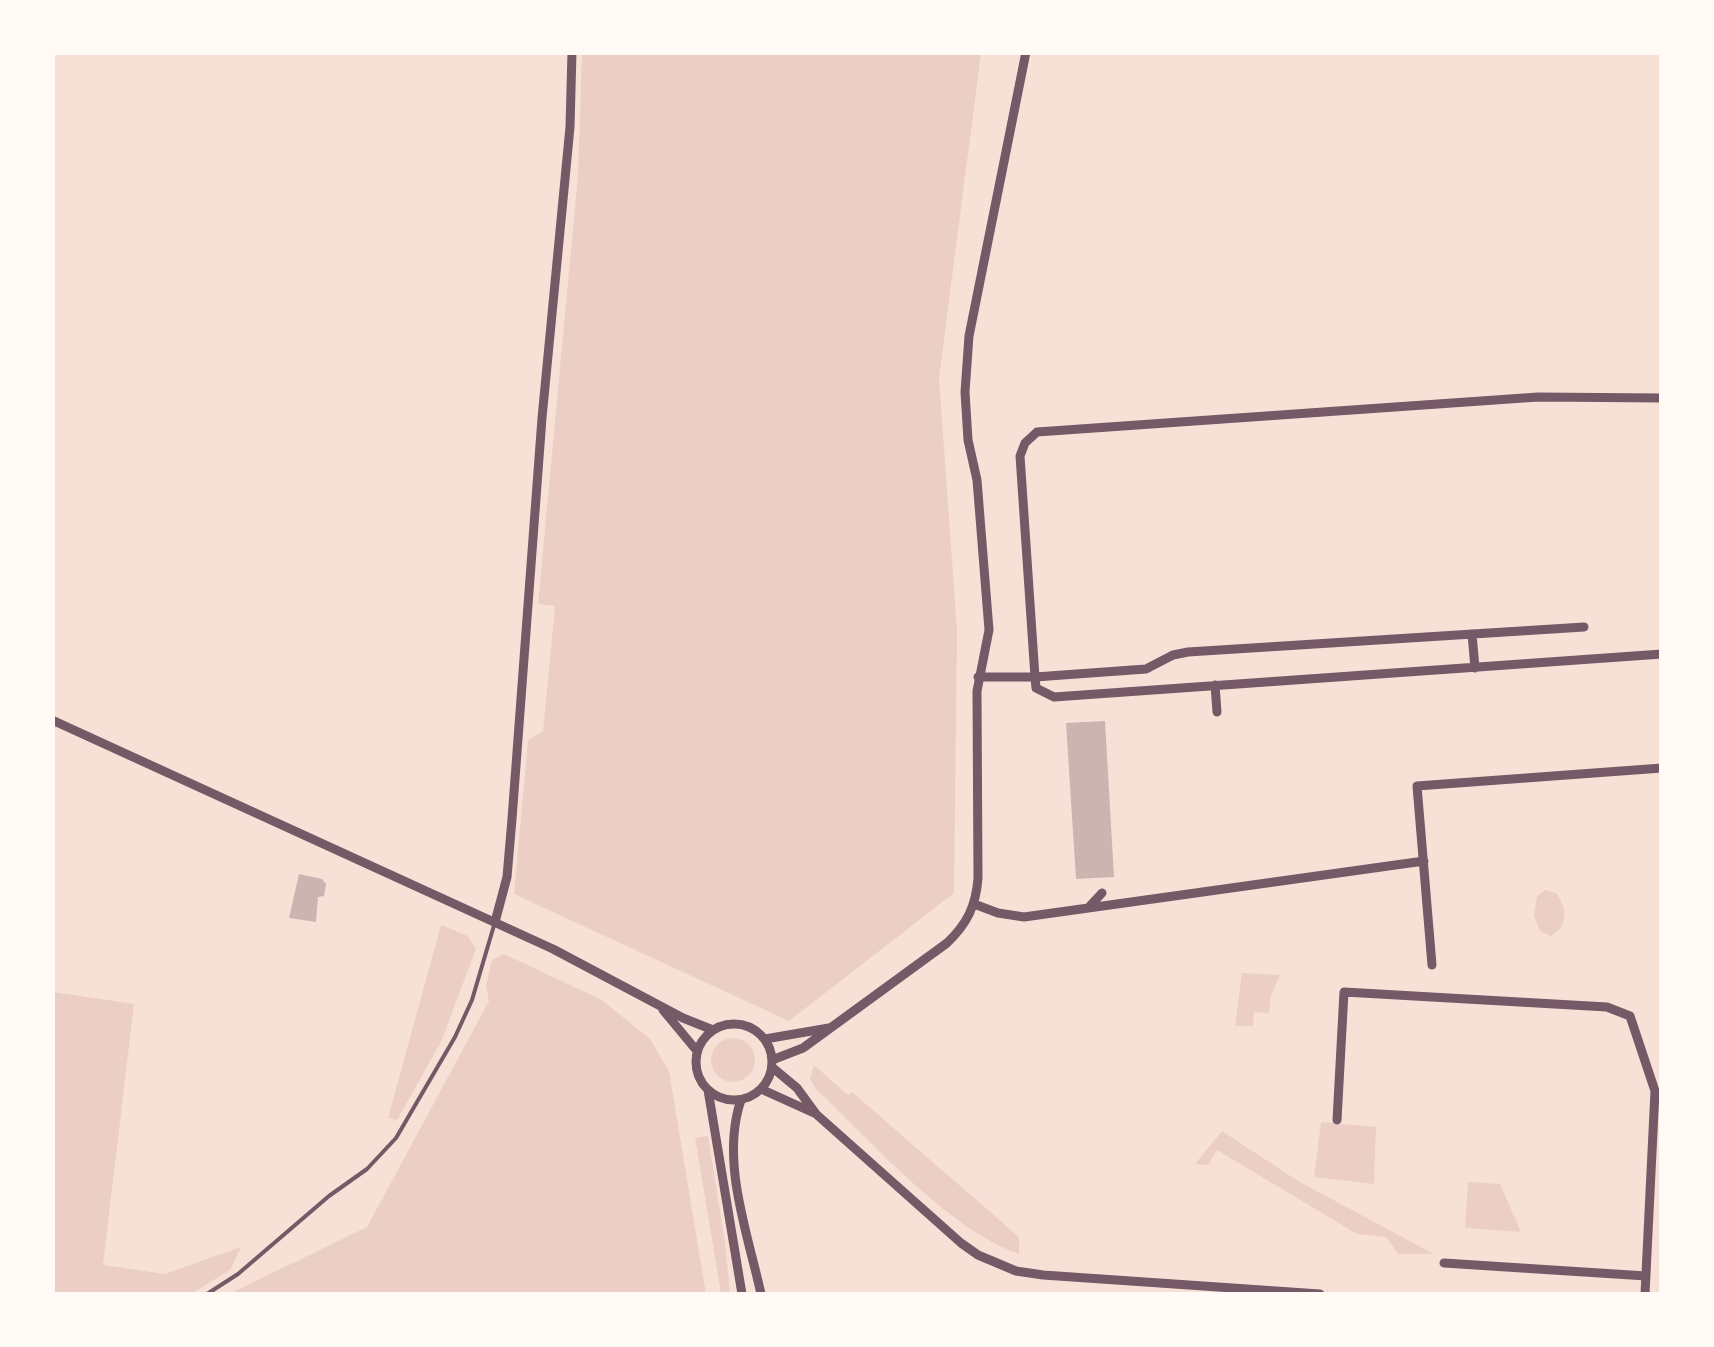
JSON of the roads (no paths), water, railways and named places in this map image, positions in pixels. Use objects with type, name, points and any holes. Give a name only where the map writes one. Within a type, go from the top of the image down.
[{"type":"street","points":[[496,922],[508,858],[542,418],[570,127],[572,52]]},
{"type":"street","points":[[708,1090],[729,1100],[741,1100],[762,1089],[772,1064],[832,1028],[947,943],[964,927],[974,904],[978,878],[978,676],[988,630],[977,480],[966,420],[969,336],[1026,52]]},
{"type":"street","points":[[1662,398],[1538,397],[1037,432],[1025,442],[1020,456],[1036,688],[1054,697],[1662,654]]},
{"type":"street","points":[[978,676],[1006,680],[1146,670],[1173,654],[1188,652],[1584,627]]},
{"type":"street","points":[[1472,634],[1474,668]]},
{"type":"street","points":[[1215,686],[1217,712]]},
{"type":"street","points":[[52,720],[496,922],[714,1030]]},
{"type":"street","points":[[1432,964],[1417,786],[1662,768]]},
{"type":"street","points":[[974,904],[1024,917],[1424,860]]},
{"type":"street","points":[[1088,908],[1102,893]]},
{"type":"street","points":[[1337,1120],[1344,992],[1607,1008],[1630,1016],[1655,1091],[1645,1294]]},
{"type":"street","points":[[658,1004],[698,1051]]},
{"type":"street","points":[[742,1294],[708,1090],[697,1072],[698,1051],[714,1030],[735,1024],[757,1031],[765,1039],[772,1064],[816,1114],[978,1255],[1016,1271],[1320,1294]]},
{"type":"street","points":[[765,1039],[832,1028]]},
{"type":"street","points":[[762,1089],[816,1114]]},
{"type":"street","points":[[741,1100],[734,1128],[734,1153],[761,1294]]},
{"type":"street","points":[[1444,1263],[1646,1276]]},
{"type":"lane","points":[[206,1294],[238,1274],[329,1196],[367,1169],[396,1138],[447,1052],[472,1000],[496,922]]}]
